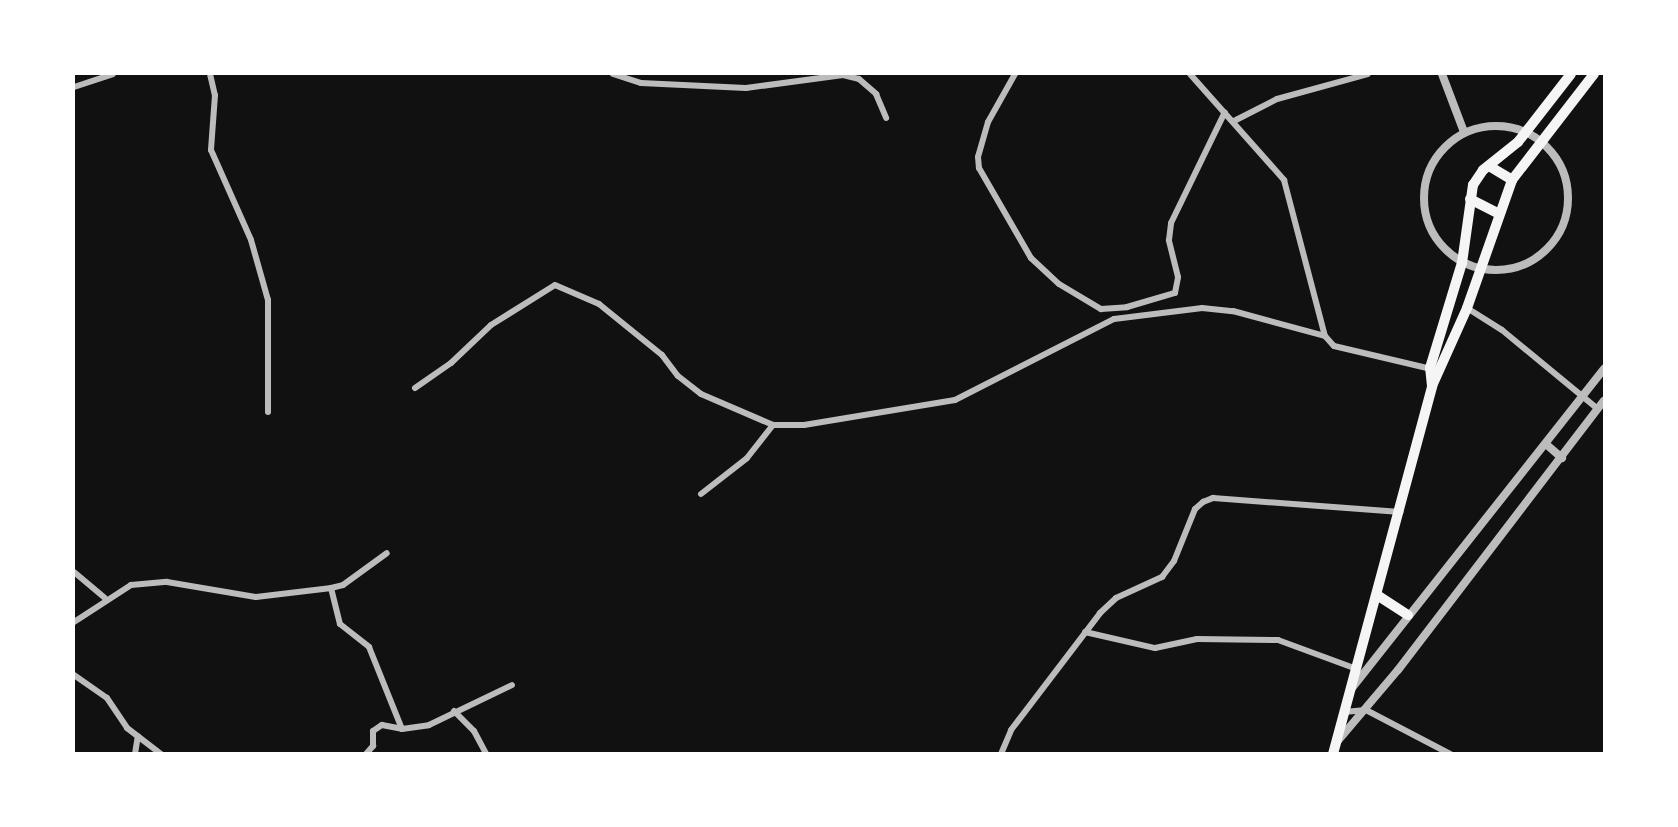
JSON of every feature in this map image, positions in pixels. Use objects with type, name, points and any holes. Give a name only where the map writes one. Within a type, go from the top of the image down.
[{"type":"highway","points":[[1432,386],[1430,368],[1462,263],[1470,199],[1476,179],[1526,132],[1571,74]]},
{"type":"highway","points":[[1334,749],[1346,696],[1377,595],[1432,386],[1441,372],[1467,308],[1512,180],[1594,74]]},
{"type":"highway","points":[[1489,166],[1512,180]]},
{"type":"highway","points":[[1470,199],[1499,214]]},
{"type":"highway","points":[[1377,595],[1408,615]]},
{"type":"street","points":[[74,87],[113,74]]},
{"type":"street","points":[[210,74],[214,95],[211,150],[252,240],[268,300],[268,412]]},
{"type":"street","points":[[613,74],[641,83],[746,88],[843,75],[859,79],[876,94],[886,118]]},
{"type":"street","points":[[1015,74],[988,122],[978,157],[980,168],[1032,258],[1059,284],[1101,309],[1127,307],[1174,293],[1178,277],[1169,240],[1171,223],[1225,112]]},
{"type":"street","points":[[1190,74],[1284,180],[1325,336],[1334,346],[1441,372]]},
{"type":"street","points":[[1234,121],[1278,99],[1368,74]]},
{"type":"street","points":[[1442,74],[1464,132]]},
{"type":"street","points":[[1491,125],[1526,132],[1540,142],[1565,174],[1568,190],[1564,223],[1551,244],[1532,260],[1501,270],[1481,269],[1462,263],[1435,238],[1423,199],[1434,160],[1464,132],[1491,125]]},
{"type":"street","points":[[415,388],[451,363],[490,325],[555,285],[599,304],[662,355],[678,376],[701,394],[773,425],[804,425],[955,400],[1114,319],[1135,314],[1202,308],[1233,311],[1325,336]]},
{"type":"street","points":[[1467,308],[1490,321],[1598,409]]},
{"type":"street","points":[[1346,696],[1605,369]]},
{"type":"street","points":[[1334,749],[1605,401]]},
{"type":"street","points":[[701,494],[747,458],[773,425]]},
{"type":"street","points":[[1547,445],[1562,458]]},
{"type":"street","points":[[1001,753],[1011,730],[1085,632],[1116,598],[1162,577],[1174,561],[1195,509],[1213,498],[1400,512]]},
{"type":"street","points":[[74,622],[105,598],[131,585],[161,581],[256,597],[331,588],[343,585],[387,553]]},
{"type":"street","points":[[74,572],[105,598]]},
{"type":"street","points":[[331,588],[340,624],[369,647],[402,729]]},
{"type":"street","points":[[1085,632],[1155,648],[1197,639],[1278,640],[1354,668]]},
{"type":"street","points":[[74,675],[107,698],[127,728],[161,753]]},
{"type":"street","points":[[366,753],[373,746],[373,732],[382,725],[402,729],[429,725],[512,685]]},
{"type":"street","points":[[1342,712],[1366,710],[1450,753]]},
{"type":"street","points":[[454,711],[474,731],[486,753]]},
{"type":"street","points":[[135,753],[138,736]]}]
